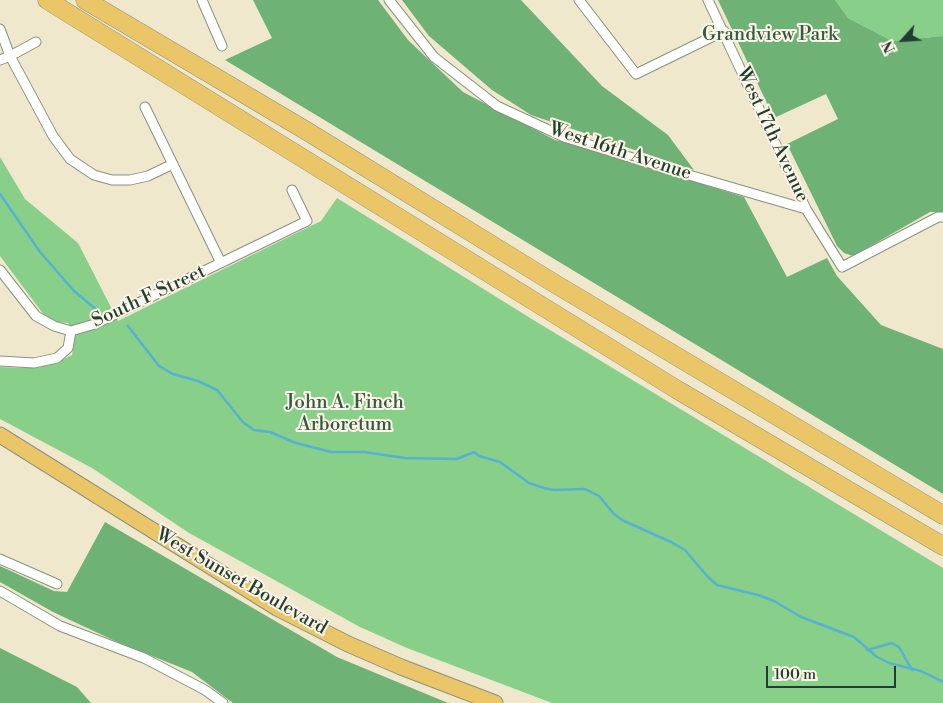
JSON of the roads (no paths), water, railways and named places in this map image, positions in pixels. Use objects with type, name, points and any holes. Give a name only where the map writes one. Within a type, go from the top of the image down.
[{"type":"highway","points":[[47,0],[676,389],[943,546]]},
{"type":"highway","points":[[85,0],[305,130],[557,285],[943,515]]},
{"type":"main road","name":"West Sunset Boulevard","points":[[0,435],[277,608],[348,644],[401,667],[495,703]]},
{"type":"street","points":[[202,0],[222,46]]},
{"type":"street","name":"West 16th Avenue","points":[[389,0],[434,57],[497,106],[564,137],[682,174],[806,209]]},
{"type":"street","points":[[579,0],[636,74],[724,31]]},
{"type":"street","name":"West 17th Avenue","points":[[708,0],[806,209],[842,267],[938,217],[943,217]]},
{"type":"street","points":[[0,30],[10,56],[52,136],[70,159],[94,175],[112,180],[130,180],[148,176],[173,164]]},
{"type":"street","points":[[0,60],[36,42]]},
{"type":"street","points":[[145,107],[221,263]]},
{"type":"street","name":"South F Street","points":[[0,360],[34,363],[57,358],[68,348],[71,331],[94,324],[307,221],[292,190]]},
{"type":"street","points":[[0,270],[36,316],[54,326],[71,331]]},
{"type":"street","points":[[0,559],[57,584]]},
{"type":"street","points":[[0,591],[60,626],[144,658],[205,690],[223,703]]},
{"type":"waterway","points":[[0,194],[40,252],[74,291],[98,311]]},
{"type":"waterway","points":[[128,326],[159,366],[173,374],[198,381],[217,390],[243,422],[254,430],[270,432],[296,443],[331,452],[364,452],[405,458],[457,459],[474,452],[479,456],[500,462],[529,483],[554,490],[585,489],[599,496],[614,514],[622,520],[685,550],[717,585],[774,601],[801,617],[854,637],[877,657],[889,663],[921,671],[943,682]]},
{"type":"waterway","points":[[867,650],[892,643],[899,647],[912,670]]},
{"type":"park label","name":"Grandview Park","points":[[770,35]]},
{"type":"park label","name":"John A. Finch Arboretum","points":[[345,414]]}]
